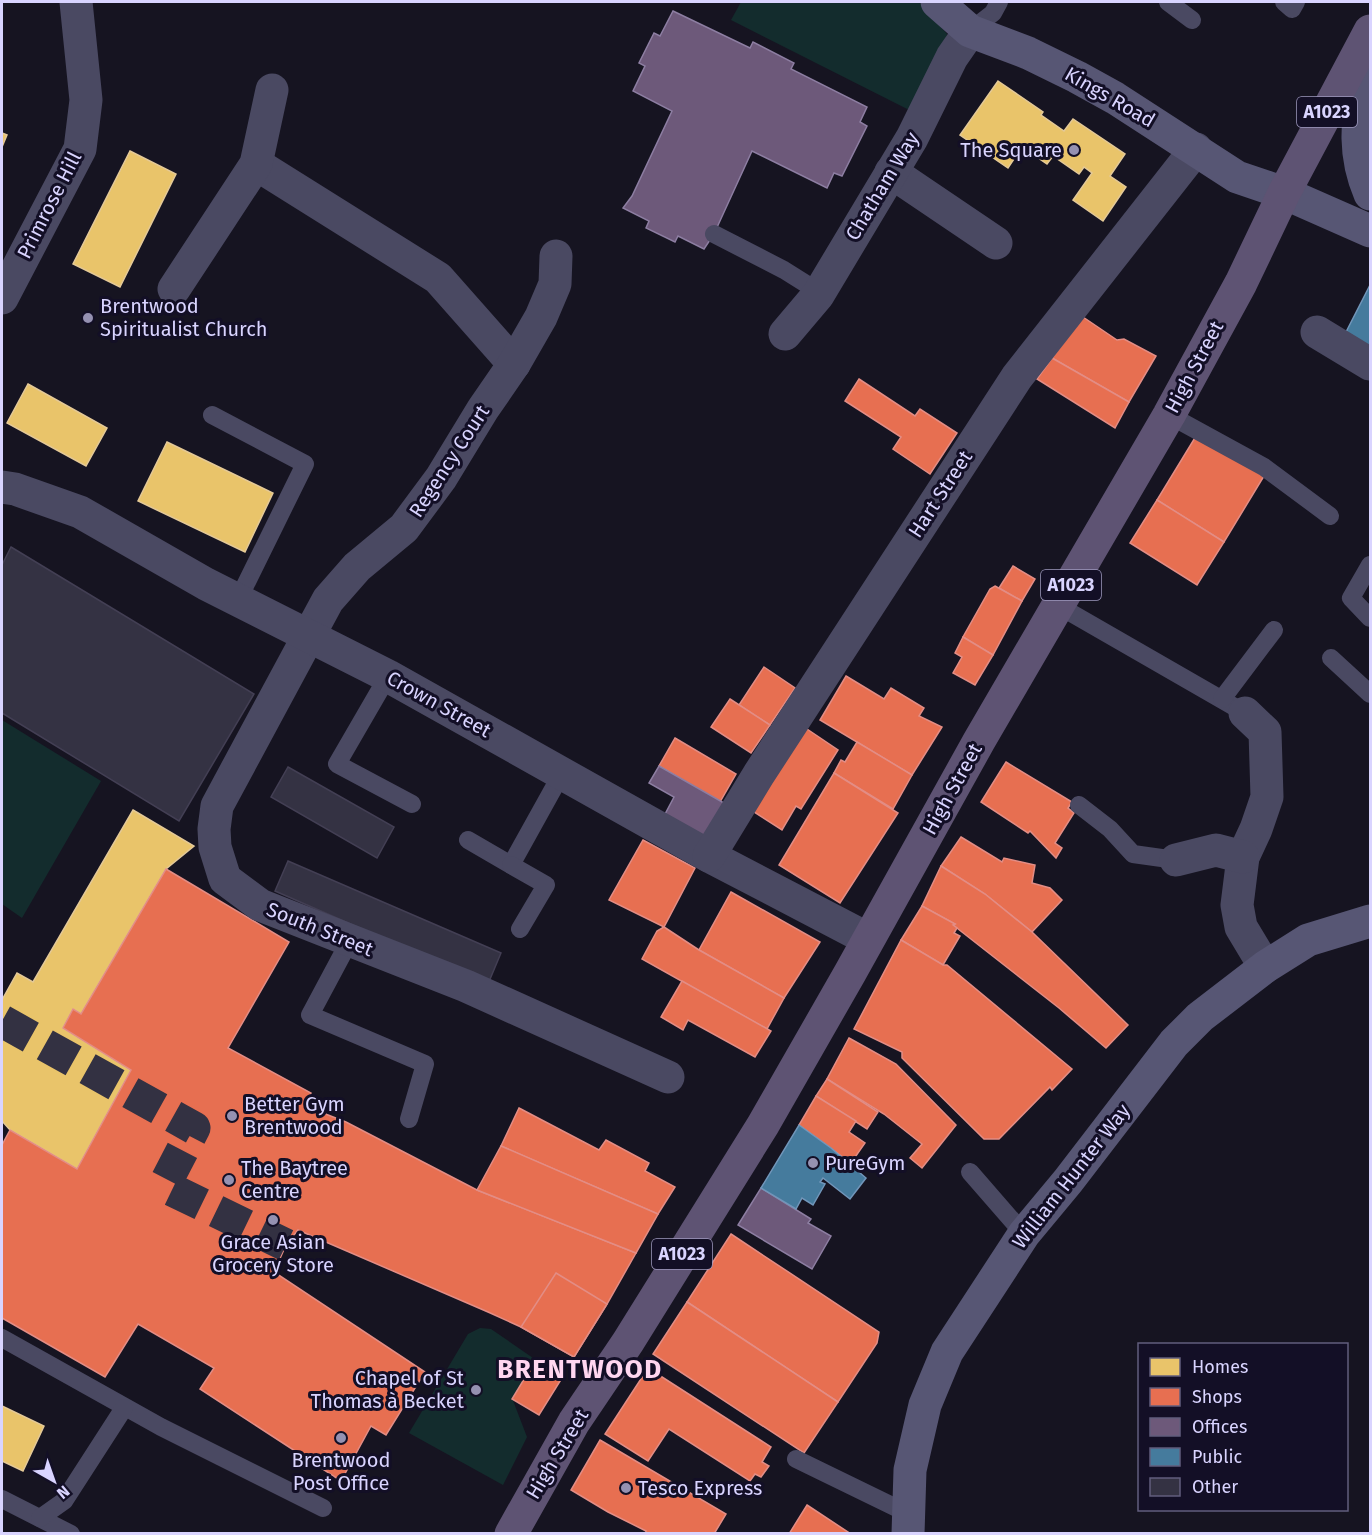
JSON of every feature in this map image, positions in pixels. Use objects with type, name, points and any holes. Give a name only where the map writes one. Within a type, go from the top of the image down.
[{"type":"main road","name":"High Street","points":[[511,1533],[574,1422],[628,1342],[763,1125],[979,741],[1169,415],[1241,283],[1284,193],[1371,31]]},
{"type":"street","name":"Primrose Hill","points":[[2,298],[80,149],[86,100],[76,2]]},
{"type":"street","name":"Kings Road","points":[[937,2],[970,31],[1028,53],[1077,77],[1115,98],[1237,177],[1284,193],[1371,231]]},
{"type":"street","name":"Chatham Way","points":[[785,334],[819,292],[912,138],[952,57],[970,31]]},
{"type":"street","points":[[1371,83],[1366,92],[1357,141],[1363,178],[1371,194]]},
{"type":"street","points":[[174,289],[255,164],[272,90]]},
{"type":"street","name":"Hart Street","points":[[709,856],[771,754],[1017,377],[1196,149]]},
{"type":"street","points":[[255,164],[438,278],[514,364]]},
{"type":"street","points":[[891,172],[996,243]]},
{"type":"street","name":"Regency Court","points":[[311,635],[328,600],[357,567],[404,528],[441,478],[483,409],[514,364],[541,317],[555,284],[556,255]]},
{"type":"street","points":[[1317,332],[1371,364]]},
{"type":"street","name":"Crown Street","points":[[2,487],[15,489],[80,512],[206,584],[311,635],[388,676],[709,856],[868,939]]},
{"type":"street","name":"South Street","points":[[311,635],[292,666],[218,806],[214,829],[215,847],[225,879],[260,906],[466,986],[668,1077]]},
{"type":"street","points":[[1234,706],[1265,732],[1267,797],[1256,830],[1243,857],[1237,905],[1241,927],[1265,967]]},
{"type":"street","points":[[1176,860],[1216,850],[1243,857]]},
{"type":"street","name":"William Hunter Way","points":[[908,1524],[910,1470],[925,1405],[947,1352],[1024,1234],[1068,1181],[1174,1043],[1200,1017],[1265,967],[1308,940],[1371,921]]},
{"type":"lane","points":[[970,31],[993,13],[999,2]]},
{"type":"lane","points":[[1168,2],[1192,20]]},
{"type":"lane","points":[[1284,2],[1292,9],[1296,2]]},
{"type":"lane","points":[[714,234],[784,270],[819,292]]},
{"type":"lane","points":[[212,415],[305,464],[238,600]]},
{"type":"lane","points":[[1169,415],[1264,466],[1330,516]]},
{"type":"lane","points":[[1371,565],[1351,598],[1371,618]]},
{"type":"lane","points":[[1059,606],[1234,706],[1274,630]]},
{"type":"lane","points":[[1331,658],[1371,694]]},
{"type":"lane","points":[[388,676],[337,764],[412,804]]},
{"type":"lane","points":[[511,864],[562,773]]},
{"type":"lane","points":[[1079,805],[1110,829],[1133,854],[1176,860]]},
{"type":"lane","points":[[468,840],[546,885],[520,929]]},
{"type":"lane","points":[[349,942],[310,1015],[425,1064],[409,1119]]},
{"type":"lane","points":[[970,1172],[1024,1234]]},
{"type":"lane","points":[[2,1338],[124,1408],[323,1508]]},
{"type":"lane","points":[[40,1518],[64,1501],[124,1408]]},
{"type":"lane","points":[[796,1459],[908,1524]]},
{"type":"lane","points":[[2,1500],[71,1533]]},
{"type":"green space","points":[[741,2],[919,2],[947,34],[933,99],[925,118],[731,20]]},
{"type":"green space","points":[[2,720],[101,781],[22,918],[2,904]]},
{"type":"green space","points":[[480,1328],[491,1329],[562,1378],[535,1361],[512,1398],[527,1437],[503,1485],[409,1433],[468,1334]]},
{"type":"building: Homes","name":"The Square","points":[[998,81],[1043,112],[1041,115],[1064,131],[1073,119],[1125,154],[1110,176],[1126,187],[1103,221],[1073,200],[1092,173],[1084,167],[1079,174],[1053,156],[1047,164],[1022,147],[1008,168],[960,135]]},
{"type":"building: Homes","points":[[2,133],[7,135],[2,147]]},
{"type":"building: Homes","points":[[130,151],[176,174],[120,287],[73,264]]},
{"type":"building: Homes","points":[[28,384],[107,428],[86,466],[7,423]]},
{"type":"building: Homes","points":[[167,442],[273,493],[245,552],[138,501]]},
{"type":"building: Homes","points":[[133,810],[194,846],[166,869],[81,1014],[73,1009],[63,1028],[131,1070],[77,1169],[10,1130],[2,1121],[2,1000],[17,973],[33,982]]},
{"type":"building: Homes","points":[[2,1406],[44,1426],[23,1471],[2,1461]]},
{"type":"building: Shops","points":[[1083,317],[1117,340],[1124,339],[1156,356],[1129,402],[1052,358]]},
{"type":"building: Shops","points":[[1052,358],[1129,402],[1115,428],[1037,379]]},
{"type":"building: Shops","points":[[859,379],[915,416],[920,409],[957,433],[930,474],[893,449],[901,437],[845,401]]},
{"type":"building: Shops","points":[[1196,436],[1264,476],[1224,542],[1157,500]]},
{"type":"building: Shops","points":[[1157,500],[1224,542],[1197,585],[1130,543]]},
{"type":"building: Shops","points":[[1013,566],[1035,579],[1022,601],[999,588]]},
{"type":"building: Shops","points":[[995,586],[1022,601],[993,655],[963,637],[990,589]]},
{"type":"building: Shops","points":[[963,637],[993,655],[975,685],[953,673],[962,657],[955,653]]},
{"type":"building: Shops","points":[[764,667],[795,688],[770,725],[739,705]]},
{"type":"building: Shops","points":[[846,676],[884,699],[891,688],[924,708],[919,716],[942,727],[912,775],[820,720]]},
{"type":"building: Shops","points":[[730,699],[770,725],[751,753],[711,727]]},
{"type":"building: Shops","points":[[804,727],[838,750],[801,809],[796,806],[782,830],[751,810]]},
{"type":"building: Shops","points":[[675,738],[736,774],[720,802],[659,766]]},
{"type":"building: Shops","points":[[857,742],[912,775],[893,809],[834,773],[841,760],[845,762]]},
{"type":"building: Shops","points":[[1006,762],[1072,802],[1068,808],[1074,813],[1055,843],[1062,848],[1056,858],[1030,831],[1028,833],[981,802]]},
{"type":"building: Shops","points":[[834,773],[898,813],[840,903],[779,865]]},
{"type":"building: Shops","points":[[961,837],[1002,862],[1004,858],[1035,865],[1032,883],[1050,888],[1062,900],[1032,932],[985,894],[941,866]]},
{"type":"building: Shops","points":[[643,840],[695,868],[664,927],[609,900]]},
{"type":"building: Shops","points":[[941,866],[985,894],[1032,932],[1128,1025],[1106,1048],[953,925],[955,924],[922,906]]},
{"type":"building: Shops","name":"The Baytree Centre","points":[[166,869],[289,942],[228,1048],[311,1093],[305,1106],[346,1122],[477,1190],[636,1253],[574,1357],[521,1327],[298,1230],[286,1245],[274,1272],[425,1372],[386,1435],[371,1426],[341,1481],[200,1389],[214,1368],[138,1324],[105,1377],[2,1318],[2,1145],[10,1130],[77,1169],[131,1070],[63,1028],[73,1009],[81,1014]]},
{"type":"building: Shops","points":[[731,892],[820,942],[784,998],[699,950]]},
{"type":"building: Shops","points":[[922,906],[955,924],[953,925],[957,928],[954,933],[960,936],[943,965],[901,940]]},
{"type":"building: Shops","points":[[664,927],[699,950],[784,998],[767,1029],[642,959],[657,931]]},
{"type":"building: Shops","points":[[901,940],[943,965],[947,965],[1072,1069],[1052,1090],[1050,1087],[999,1139],[984,1139],[902,1058],[902,1052],[854,1029]]},
{"type":"building: Shops","points":[[682,981],[771,1031],[755,1057],[688,1020],[683,1030],[661,1017]]},
{"type":"building: Shops","points":[[849,1038],[896,1064],[956,1125],[922,1168],[910,1158],[922,1144],[884,1114],[827,1079]]},
{"type":"building: Shops","points":[[827,1079],[878,1112],[867,1129],[816,1096]]},
{"type":"building: Shops","points":[[816,1096],[856,1121],[849,1132],[865,1143],[851,1163],[799,1125]]},
{"type":"building: Shops","points":[[519,1108],[599,1150],[606,1140],[649,1163],[645,1171],[675,1187],[658,1214],[501,1146]]},
{"type":"building: Shops","points":[[501,1146],[658,1214],[636,1253],[477,1190]]},
{"type":"building: Shops","points":[[731,1234],[879,1332],[877,1343],[838,1402],[687,1302]]},
{"type":"building: Shops","points":[[556,1273],[607,1304],[574,1357],[521,1327]]},
{"type":"building: Shops","points":[[687,1302],[838,1402],[804,1453],[653,1354]]},
{"type":"building: Shops","points":[[535,1361],[562,1378],[539,1415],[512,1399]]},
{"type":"building: Shops","points":[[648,1368],[771,1447],[762,1462],[769,1466],[761,1477],[755,1474],[750,1481],[669,1429],[648,1461],[605,1434]]},
{"type":"building: Shops","name":"Tesco Express","points":[[600,1440],[726,1514],[714,1534],[645,1534],[646,1531],[571,1490]]},
{"type":"building: Shops","points":[[807,1505],[851,1534],[789,1534]]},
{"type":"building: Offices","points":[[673,11],[750,48],[753,42],[794,63],[791,69],[867,107],[860,122],[867,126],[842,176],[834,173],[827,188],[752,151],[714,234],[704,249],[678,236],[675,242],[646,228],[649,221],[623,208],[632,196],[672,111],[633,91],[645,66],[639,63],[654,33],[660,36]]},
{"type":"building: Offices","points":[[659,766],[724,803],[702,840],[663,818],[674,797],[649,783]]},
{"type":"building: Offices","points":[[761,1188],[811,1219],[808,1223],[831,1236],[812,1269],[738,1225]]},
{"type":"building: Public","points":[[1370,285],[1370,354],[1343,338]]},
{"type":"building: Public","name":"PureGym","points":[[799,1125],[831,1148],[866,1178],[850,1199],[823,1178],[820,1182],[825,1184],[813,1205],[802,1198],[796,1209],[761,1188]]},
{"type":"building: Other","points":[[11,547],[254,694],[179,821],[2,713],[2,565]]},
{"type":"building: Other","points":[[288,767],[394,827],[377,858],[271,797]]},
{"type":"building: Other","points":[[288,861],[501,953],[488,984],[275,891]]},
{"type":"tunnel","points":[[2,1021],[194,1128],[164,1186],[286,1245]]},
{"type":"place","name":"The Square","points":[[1074,150]]},
{"type":"place","name":"Brentwood Spiritualist Church","points":[[88,318]]},
{"type":"place","name":"Better Gym Brentwood","points":[[232,1116]]},
{"type":"place","name":"PureGym","points":[[813,1163]]},
{"type":"place","name":"The Baytree Centre","points":[[229,1180]]},
{"type":"place","name":"Grace Asian Grocery Store","points":[[273,1220]]},
{"type":"place","name":"Chapel of St Thomas à Becket","points":[[476,1390]]},
{"type":"place","name":"Brentwood Post Office","points":[[341,1438]]},
{"type":"place","name":"Tesco Express","points":[[626,1488]]},
{"type":"district","name":"BRENTWOOD","points":[[580,1369]]}]
